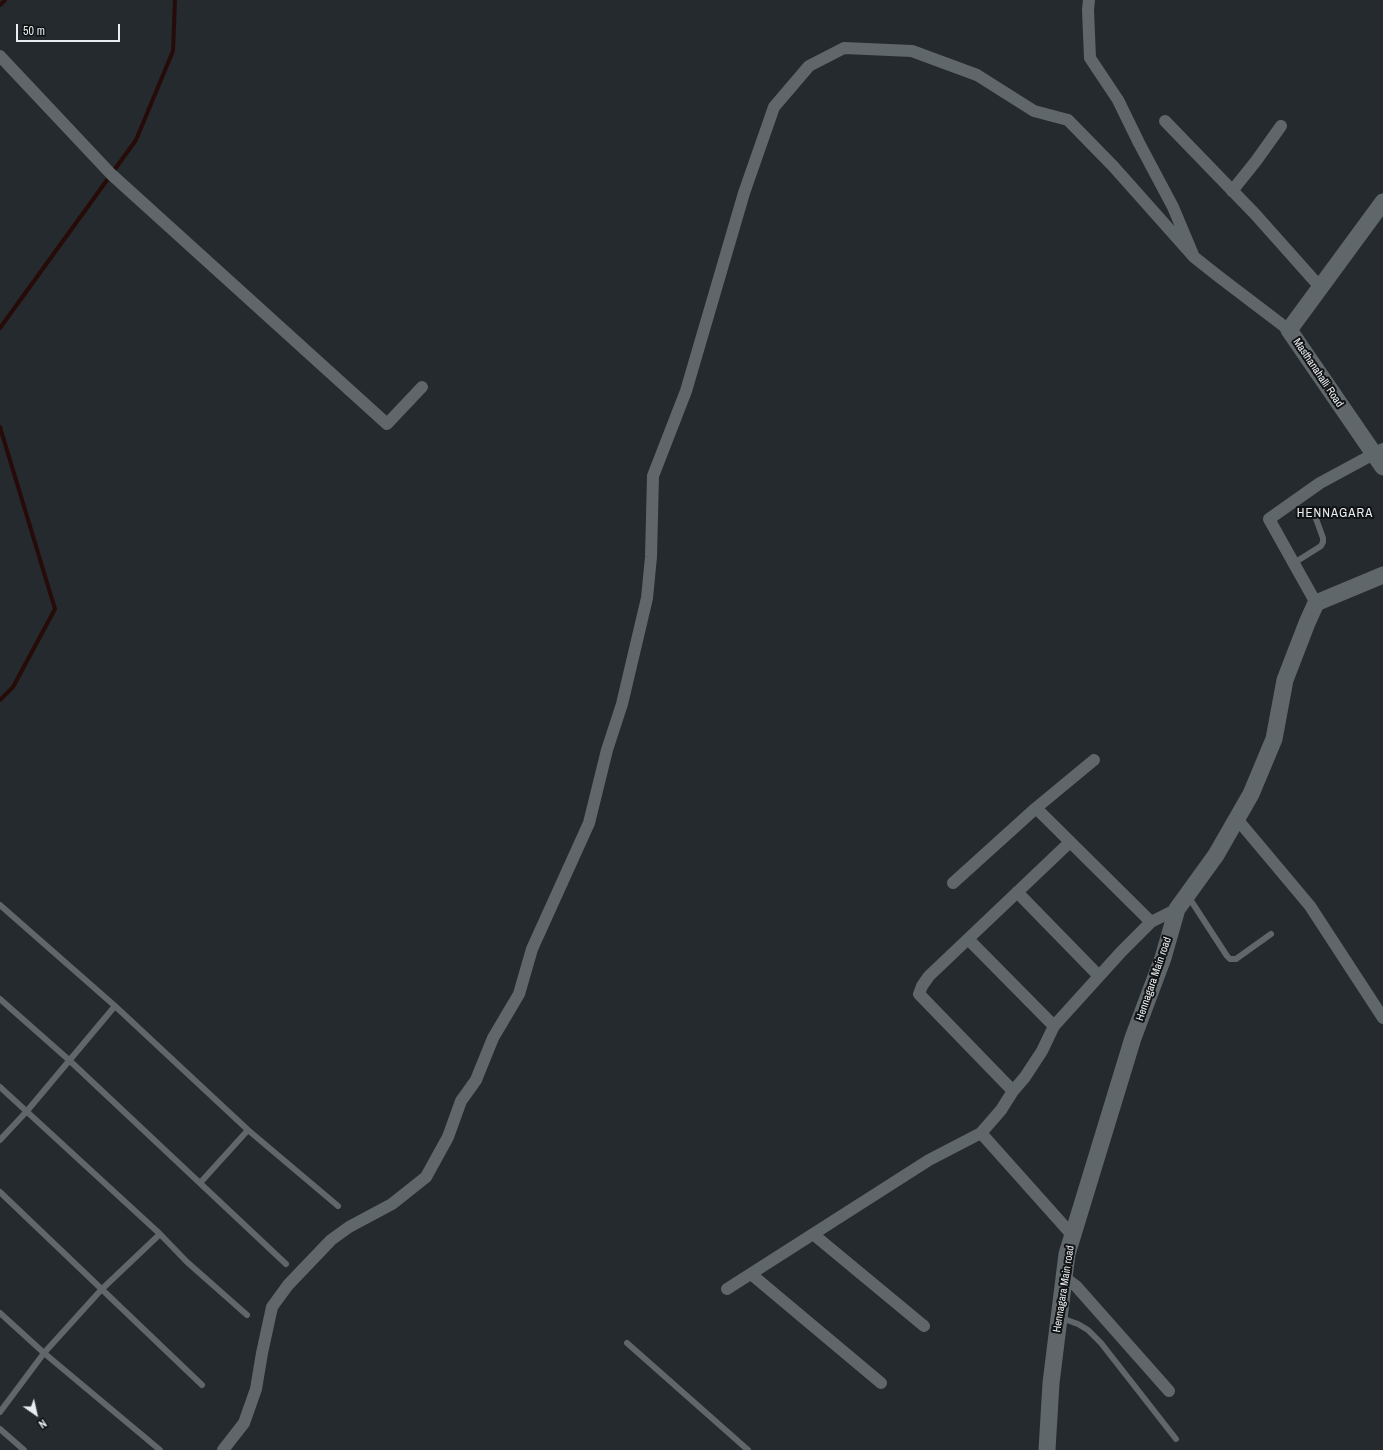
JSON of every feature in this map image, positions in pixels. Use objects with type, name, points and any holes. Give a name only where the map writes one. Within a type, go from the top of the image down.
[{"type":"street","points":[[1089,0],[1090,58],[1118,100],[1173,207],[1194,257]]},
{"type":"street","points":[[223,1450],[244,1423],[256,1389],[272,1307],[288,1285],[330,1240],[349,1227],[392,1204],[426,1177],[448,1137],[461,1101],[476,1080],[493,1038],[519,994],[532,949],[589,823],[607,750],[622,704],[647,598],[651,557],[653,476],[686,391],[742,201],[774,107],[809,66],[844,48],[912,51],[977,75],[1034,112],[1068,120],[1113,166],[1194,257],[1289,330]]},
{"type":"street","points":[[0,56],[111,174],[387,424],[422,387]]},
{"type":"street","points":[[1165,121],[1255,214],[1320,286]]},
{"type":"street","points":[[1232,191],[1281,126]]},
{"type":"street","name":"Masthanahalli Road","points":[[1380,457],[1289,330],[1383,202]]},
{"type":"street","points":[[1380,457],[1320,483],[1269,519],[1316,603],[1383,575]]},
{"type":"street","name":"Hennagara Main road","points":[[1047,1450],[1051,1383],[1067,1254],[1133,1038],[1163,958],[1177,909],[1216,855],[1251,794],[1274,739],[1286,680],[1316,603]]},
{"type":"street","points":[[953,883],[1036,808],[1094,760]]},
{"type":"street","points":[[1036,808],[1150,922]]},
{"type":"street","points":[[1237,819],[1310,906],[1383,1018]]},
{"type":"street","points":[[1013,1091],[919,994],[922,986],[929,976],[1070,842]]},
{"type":"street","points":[[1018,892],[1099,976]]},
{"type":"street","points":[[727,1289],[929,1160],[981,1133],[1001,1110],[1013,1091],[1025,1077],[1042,1051],[1054,1026],[1150,922],[1177,909]]},
{"type":"street","points":[[968,939],[1054,1026]]},
{"type":"street","points":[[981,1133],[1073,1236]]},
{"type":"street","points":[[813,1234],[924,1326]]},
{"type":"street","points":[[751,1274],[881,1383]]},
{"type":"street","points":[[1064,1277],[1076,1286],[1169,1391]]},
{"type":"lane","points":[[1294,563],[1321,546],[1323,542],[1315,516]]},
{"type":"lane","points":[[1187,894],[1230,959],[1236,959],[1271,934]]},
{"type":"lane","points":[[0,906],[115,1006],[248,1130],[338,1206]]},
{"type":"lane","points":[[0,999],[69,1060],[286,1264]]},
{"type":"lane","points":[[0,1140],[27,1111],[115,1006]]},
{"type":"lane","points":[[0,1087],[160,1234],[187,1262],[247,1315]]},
{"type":"lane","points":[[200,1183],[248,1130]]},
{"type":"lane","points":[[0,1192],[202,1385]]},
{"type":"lane","points":[[0,1412],[44,1353],[101,1290],[160,1234]]},
{"type":"lane","points":[[0,1313],[44,1353],[160,1450]]},
{"type":"lane","points":[[1059,1317],[1078,1324],[1088,1330],[1101,1343],[1176,1439]]},
{"type":"lane","points":[[627,1343],[748,1450]]},
{"type":"lane","points":[[0,1430],[24,1450]]},
{"type":"waterway","points":[[0,5],[5,0]]},
{"type":"waterway","points":[[0,328],[136,140],[173,51],[175,0]]},
{"type":"waterway","points":[[0,427],[55,609],[13,687],[0,700]]},
{"type":"district","name":"HENNAGARA","points":[[1335,514]]}]
